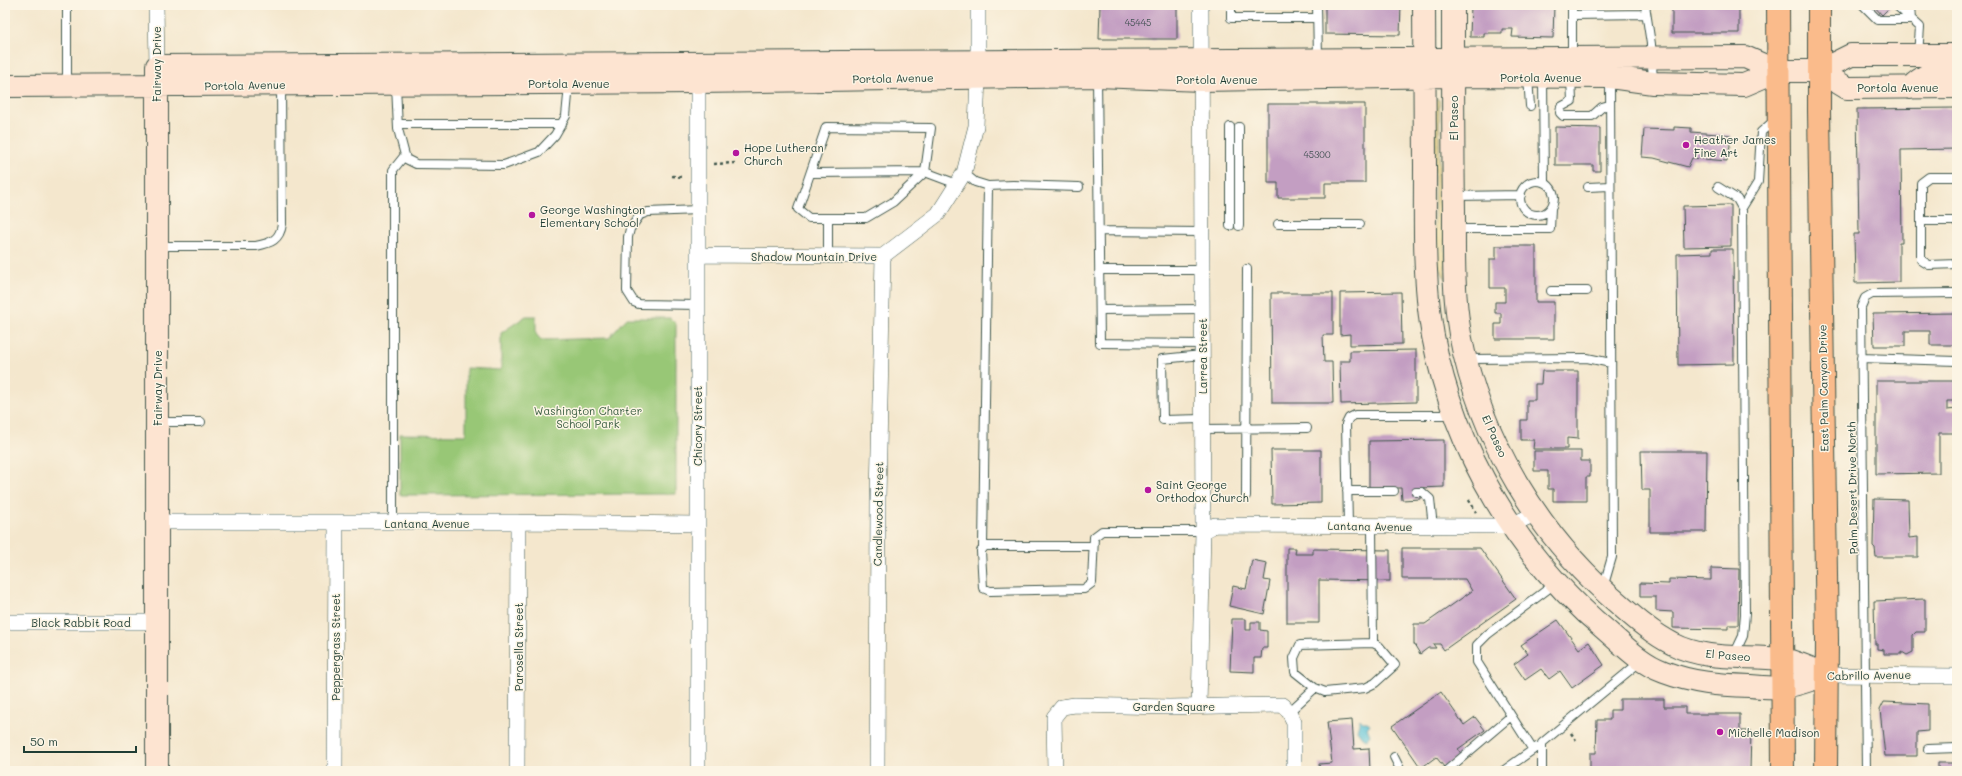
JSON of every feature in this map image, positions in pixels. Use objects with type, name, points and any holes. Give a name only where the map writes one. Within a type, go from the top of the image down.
[{"type":"main road","points":[[1778,5],[1777,117],[1783,771]]},
{"type":"main road","name":"East Palm Canyon Drive","points":[[1819,5],[1826,771]]},
{"type":"street","name":"Fairway Drive","points":[[156,5],[158,422],[156,622],[157,771]]},
{"type":"street","name":"Shadow Mountain Drive","points":[[698,255],[828,257],[882,256],[938,214],[960,179],[976,126],[978,5]]},
{"type":"street","name":"Larrea Street","points":[[1199,706],[1203,531],[1201,5]]},
{"type":"street","name":"El Paseo","points":[[1424,5],[1439,67],[1454,196],[1455,269],[1460,332],[1466,359],[1489,426],[1510,470],[1535,514],[1568,555],[1603,591],[1642,624],[1674,645],[1706,655],[1783,659],[1826,674]]},
{"type":"street","name":"El Paseo","points":[[1453,12],[1425,124],[1426,268],[1429,307],[1434,338],[1455,415],[1468,448],[1485,483],[1511,525],[1539,564],[1598,624],[1642,660],[1662,671],[1705,684],[1783,687]]},
{"type":"street","name":"Portola Avenue","points":[[1819,72],[1851,55],[1957,55]]},
{"type":"street","name":"Portola Avenue","points":[[5,86],[67,86],[156,76],[978,69],[1320,71],[1439,67],[1559,67],[1652,57],[1745,57],[1777,71],[1819,72],[1847,88],[1957,87]]},
{"type":"street","name":"Portola Avenue","points":[[1559,67],[1610,77],[1653,83],[1744,85],[1777,71]]},
{"type":"street","points":[[1910,88],[1919,78],[1927,74],[1957,68]]},
{"type":"street","name":"Portola Avenue","points":[[156,76],[281,84],[396,84],[698,82],[978,69],[1097,76],[1201,70]]},
{"type":"street","name":"Chicory Street","points":[[698,82],[698,771]]},
{"type":"street","name":"Candlewood Street","points":[[877,771],[878,498],[882,256]]},
{"type":"street","points":[[1426,268],[1433,271],[1442,282],[1448,314],[1453,324],[1460,332]]},
{"type":"street","name":"Lantana Avenue","points":[[1203,531],[1214,525],[1433,527],[1511,525],[1535,514]]},
{"type":"street","name":"Lantana Avenue","points":[[157,522],[518,522],[697,524]]},
{"type":"street","name":"Parosella Street","points":[[518,522],[518,771]]},
{"type":"street","name":"Peppergrass Street","points":[[335,771],[336,523]]},
{"type":"street","name":"Black Rabbit Road","points":[[5,622],[156,622]]},
{"type":"street","name":"Cabrillo Avenue","points":[[1783,687],[1826,674],[1957,676]]},
{"type":"street","name":"Garden Square","points":[[1055,771],[1054,717],[1062,707],[1075,705],[1283,705],[1289,712]]},
{"type":"street","points":[[1289,712],[1294,722],[1294,771]]},
{"type":"lane","points":[[67,5],[67,86]]},
{"type":"lane","points":[[1231,5],[1231,18],[1317,18]]},
{"type":"lane","points":[[1317,5],[1320,71]]},
{"type":"lane","points":[[1544,182],[1559,67],[1572,15],[1572,5]]},
{"type":"lane","points":[[1646,5],[1652,57],[1653,83]]},
{"type":"lane","points":[[1863,5],[1878,20],[1911,20]]},
{"type":"lane","points":[[1896,5],[1920,27],[1918,54]]},
{"type":"lane","points":[[1910,5],[1911,20]]},
{"type":"lane","points":[[1572,15],[1646,14]]},
{"type":"lane","points":[[1559,67],[1572,102],[1561,107],[1560,113],[1563,116],[1592,116],[1602,107],[1609,105]]},
{"type":"lane","points":[[1530,106],[1559,67]]},
{"type":"lane","points":[[1097,76],[1100,343],[1202,350]]},
{"type":"lane","points":[[1603,591],[1612,557],[1610,77]]},
{"type":"lane","points":[[396,84],[398,124],[406,159],[416,164],[504,165],[539,152],[555,135],[566,116],[570,83]]},
{"type":"lane","points":[[157,246],[256,246],[270,243],[278,238],[282,224],[281,84]]},
{"type":"lane","points":[[1742,208],[1758,182],[1761,132],[1777,117]]},
{"type":"lane","points":[[398,124],[562,124]]},
{"type":"lane","points":[[826,127],[931,128],[925,172],[893,202],[866,218],[808,218],[798,209],[826,127]]},
{"type":"lane","points":[[1230,127],[1230,226]]},
{"type":"lane","points":[[1239,127],[1239,226]]},
{"type":"lane","points":[[393,523],[393,170],[405,155]]},
{"type":"lane","points":[[811,173],[925,172],[988,186],[1013,185],[1079,187]]},
{"type":"lane","points":[[1957,177],[1929,177],[1921,183],[1921,260],[1930,264],[1957,264]]},
{"type":"lane","points":[[1529,180],[1544,182],[1553,192],[1554,203],[1551,208],[1542,214],[1531,214],[1522,206],[1520,195],[1522,190],[1529,180]]},
{"type":"lane","points":[[988,186],[983,548],[981,551],[983,588],[990,591],[1084,589],[1092,583],[1094,537],[1102,531],[1203,531]]},
{"type":"lane","points":[[1588,187],[1610,186]]},
{"type":"lane","points":[[1718,187],[1737,199],[1742,208],[1745,625],[1741,643],[1734,656]]},
{"type":"lane","points":[[1454,196],[1520,195]]},
{"type":"lane","points":[[1454,229],[1550,228],[1551,208]]},
{"type":"lane","points":[[698,210],[658,210],[648,212],[640,216],[630,228],[628,237],[627,283],[630,296],[639,304],[698,305]]},
{"type":"lane","points":[[828,218],[828,257]]},
{"type":"lane","points":[[1921,222],[1957,221]]},
{"type":"lane","points":[[1278,224],[1360,224]]},
{"type":"lane","points":[[1099,231],[1202,232]]},
{"type":"lane","points":[[1100,270],[1202,270]]},
{"type":"lane","points":[[1246,496],[1247,270]]},
{"type":"lane","points":[[1551,291],[1587,291]]},
{"type":"lane","name":"Palm Desert Drive North","points":[[1866,771],[1861,307],[1867,297],[1872,294],[1957,293]]},
{"type":"lane","points":[[1100,310],[1202,309]]},
{"type":"lane","points":[[1202,350],[1162,359],[1163,420],[1246,429],[1307,428]]},
{"type":"lane","points":[[1466,359],[1587,358],[1611,363]]},
{"type":"lane","points":[[1861,358],[1957,361]]},
{"type":"lane","points":[[1348,526],[1346,424],[1349,418],[1355,415],[1455,415]]},
{"type":"lane","points":[[158,422],[201,422]]},
{"type":"lane","points":[[1347,491],[1394,491]]},
{"type":"lane","points":[[1416,492],[1422,492],[1430,499],[1433,527]]},
{"type":"lane","points":[[1372,526],[1373,643]]},
{"type":"lane","points":[[983,548],[984,546],[1093,546]]},
{"type":"lane","points":[[1533,750],[1477,662],[1477,645],[1488,634],[1556,582]]},
{"type":"lane","points":[[1373,643],[1379,646],[1395,665],[1375,683],[1365,688],[1325,692],[1315,688],[1295,672],[1294,658],[1300,644],[1373,643]]},
{"type":"lane","points":[[1503,771],[1542,743],[1642,660]]},
{"type":"lane","points":[[1289,712],[1315,688]]},
{"type":"lane","points":[[1446,771],[1511,716]]},
{"type":"lane","points":[[1542,743],[1542,771]]},
{"type":"lane","points":[[1928,749],[1957,748]]},
{"type":"lane","points":[[1394,757],[1400,771]]},
{"type":"path","points":[[714,164],[737,163]]},
{"type":"path","points":[[672,176],[682,177]]},
{"type":"green space","name":"Washington Charter School Park","points":[[526,316],[536,316],[536,334],[541,340],[609,338],[627,318],[670,318],[676,324],[676,494],[400,495],[400,434],[466,435],[466,368],[501,370],[501,333]]},
{"type":"sand","points":[[1435,98],[1439,100],[1439,199],[1445,221],[1446,280],[1434,257]]},
{"type":"water","points":[[1360,719],[1363,722],[1370,724],[1367,728],[1370,735],[1367,739],[1362,737],[1357,730]]},
{"type":"building","points":[[1100,5],[1177,5],[1177,39],[1099,39]]},
{"type":"building","points":[[1325,5],[1401,5],[1400,35],[1325,34]]},
{"type":"building","points":[[1471,5],[1554,5],[1553,38],[1512,37],[1513,29],[1502,29],[1502,33],[1484,33],[1484,37],[1470,37]]},
{"type":"building","points":[[1672,5],[1739,5],[1739,33],[1672,33]]},
{"type":"building","points":[[1873,5],[1892,5],[1882,15]]},
{"type":"building","points":[[1268,104],[1365,104],[1365,183],[1325,183],[1325,198],[1278,198],[1278,183],[1268,183]]},
{"type":"building","points":[[1957,108],[1957,149],[1901,150],[1902,243],[1899,243],[1899,282],[1855,283],[1854,234],[1859,234],[1857,109]]},
{"type":"building","points":[[1555,127],[1600,128],[1600,171],[1593,171],[1593,165],[1555,165]]},
{"type":"building","name":"Heather James Fine Art","points":[[1674,127],[1691,128],[1691,132],[1731,135],[1727,161],[1692,158],[1688,167],[1654,158],[1642,157],[1644,129],[1674,130]]},
{"type":"building","points":[[1731,205],[1731,246],[1684,247],[1683,206]]},
{"type":"building","points":[[1496,246],[1536,246],[1536,302],[1554,302],[1554,339],[1495,339],[1495,324],[1501,324],[1501,313],[1495,313],[1495,302],[1505,302],[1505,288],[1490,288],[1490,259],[1496,259]]},
{"type":"building","points":[[1712,249],[1733,249],[1734,364],[1678,365],[1677,254],[1712,253]]},
{"type":"building","points":[[1401,292],[1402,344],[1350,345],[1350,334],[1340,335],[1340,293]]},
{"type":"building","points":[[1271,293],[1333,293],[1333,335],[1323,335],[1324,362],[1332,362],[1333,403],[1272,403]]},
{"type":"building","points":[[1957,313],[1957,345],[1930,345],[1930,331],[1905,331],[1905,346],[1874,346],[1873,314]]},
{"type":"building","points":[[1416,350],[1416,402],[1341,404],[1340,361],[1350,361],[1350,351]]},
{"type":"building","points":[[1542,371],[1578,371],[1578,439],[1567,438],[1567,449],[1533,449],[1534,440],[1521,440],[1521,420],[1527,420],[1527,400],[1535,400],[1535,384],[1541,384]]},
{"type":"building","points":[[1876,381],[1957,381],[1957,401],[1947,401],[1947,410],[1957,409],[1957,433],[1939,433],[1939,473],[1876,474]]},
{"type":"building","points":[[1444,440],[1444,487],[1420,488],[1420,499],[1402,500],[1401,488],[1369,488],[1369,441]]},
{"type":"building","points":[[1271,450],[1321,450],[1321,503],[1272,504]]},
{"type":"building","points":[[1534,451],[1581,451],[1581,461],[1590,461],[1590,477],[1586,477],[1586,501],[1553,501],[1553,489],[1548,489],[1548,471],[1534,471]]},
{"type":"building","points":[[1641,451],[1707,451],[1706,532],[1650,532],[1650,490],[1642,490]]},
{"type":"building","points":[[1874,499],[1908,500],[1909,538],[1918,537],[1918,557],[1876,557],[1875,548],[1873,546]]},
{"type":"building","points":[[1287,548],[1296,548],[1295,554],[1313,554],[1313,549],[1390,550],[1390,581],[1319,580],[1319,623],[1287,623]]},
{"type":"building","points":[[1402,548],[1480,548],[1516,599],[1444,650],[1440,644],[1433,644],[1436,648],[1428,648],[1420,654],[1414,644],[1414,624],[1425,624],[1472,591],[1465,579],[1402,579]]},
{"type":"building","points":[[1252,560],[1267,563],[1264,580],[1270,581],[1264,614],[1229,606],[1233,586],[1246,589]]},
{"type":"building","points":[[1711,568],[1739,569],[1738,625],[1728,625],[1728,629],[1673,628],[1673,612],[1656,611],[1656,597],[1640,597],[1640,583],[1669,584],[1669,579],[1711,580]]},
{"type":"building","points":[[1925,599],[1925,632],[1916,632],[1913,635],[1913,652],[1907,655],[1902,652],[1902,654],[1884,654],[1884,650],[1877,649],[1877,644],[1875,644],[1874,601]]},
{"type":"building","points":[[1232,619],[1246,619],[1246,630],[1251,630],[1251,622],[1260,622],[1260,630],[1267,631],[1267,648],[1262,648],[1261,658],[1254,658],[1254,672],[1230,671]]},
{"type":"building","points":[[1558,620],[1579,649],[1589,642],[1604,665],[1572,688],[1560,671],[1549,679],[1541,669],[1525,680],[1514,664],[1528,654],[1521,645]]},
{"type":"building","points":[[1441,692],[1464,725],[1475,717],[1485,730],[1458,749],[1462,755],[1444,767],[1436,757],[1421,768],[1392,726]]},
{"type":"building","points":[[1620,699],[1664,699],[1664,707],[1685,707],[1685,714],[1740,714],[1740,731],[1751,731],[1750,771],[1590,771],[1590,753],[1596,753],[1597,720],[1610,720],[1610,710],[1620,710]]},
{"type":"building","points":[[1884,702],[1928,704],[1928,731],[1917,732],[1917,756],[1885,756],[1880,710]]},
{"type":"building","points":[[1352,720],[1354,749],[1369,748],[1370,771],[1320,771],[1319,764],[1332,763],[1327,722]]},
{"type":"building","points":[[1938,763],[1957,763],[1957,771],[1938,771]]},
{"type":"place","name":"Heather James Fine Art","points":[[1686,145]]},
{"type":"place","name":"Hope Lutheran Church","points":[[736,153]]},
{"type":"place","name":"George Washington Elementary School","points":[[532,215]]},
{"type":"place","name":"Saint George Orthodox Church","points":[[1148,490]]},
{"type":"place","name":"Michelle Madison","points":[[1720,732]]}]
